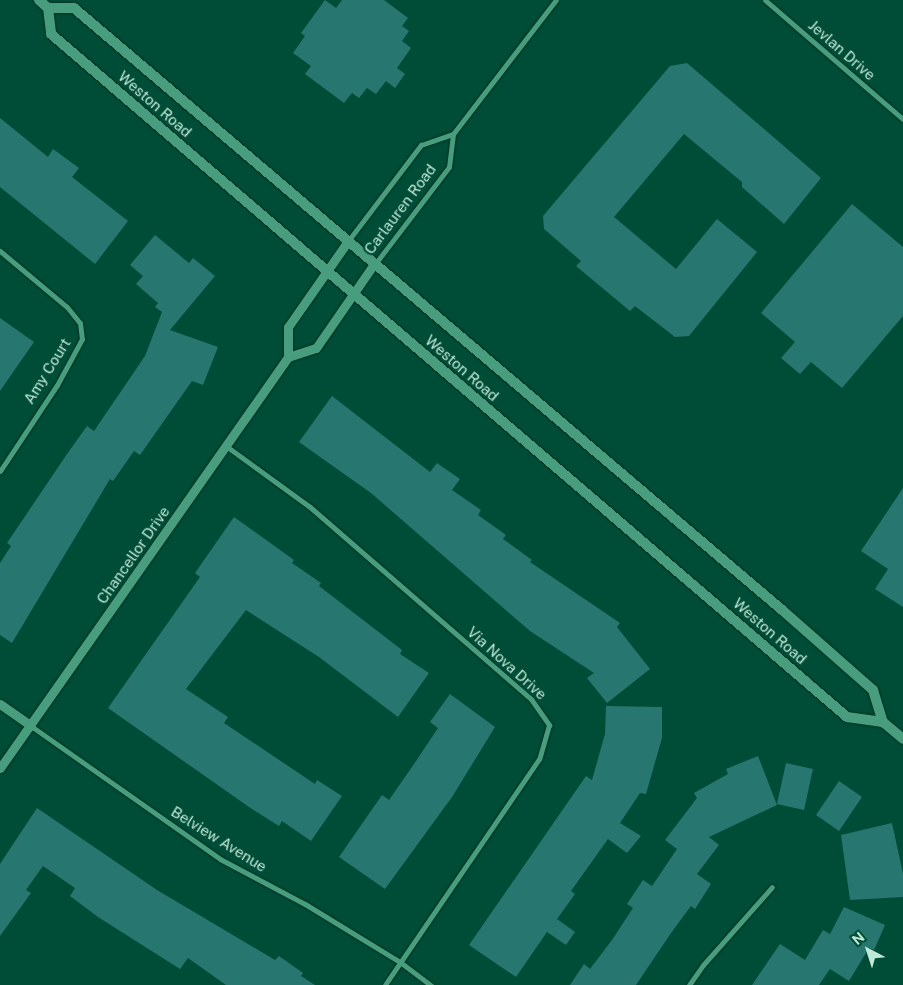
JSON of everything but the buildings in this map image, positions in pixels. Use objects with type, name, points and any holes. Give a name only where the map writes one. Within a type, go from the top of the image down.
[{"type":"main road","points":[[39,0],[48,8]]},
{"type":"main road","name":"Weston Road","points":[[48,8],[74,8],[348,241],[873,690],[883,722],[847,717],[51,34],[48,8]]},
{"type":"main road","points":[[883,722],[903,739]]},
{"type":"street","points":[[453,134],[556,0]]},
{"type":"street","name":"Jevlan Drive","points":[[765,0],[903,119]]},
{"type":"street","name":"Carlauren Road","points":[[329,272],[348,241],[421,145],[453,134],[449,167],[374,264],[355,295]]},
{"type":"street","name":"Amy Court","points":[[0,251],[67,307],[80,323],[82,339],[57,385],[0,470]]},
{"type":"street","points":[[329,272],[288,327],[288,357],[316,348],[355,295]]},
{"type":"street","name":"Chancellor Drive","points":[[0,768],[288,357]]},
{"type":"street","name":"Via Nova Drive","points":[[226,446],[310,507],[531,699],[549,725],[540,759],[385,985]]},
{"type":"street","name":"Belview Avenue","points":[[0,704],[220,859],[400,962],[431,985]]},
{"type":"street","points":[[689,985],[702,965],[772,887]]}]
